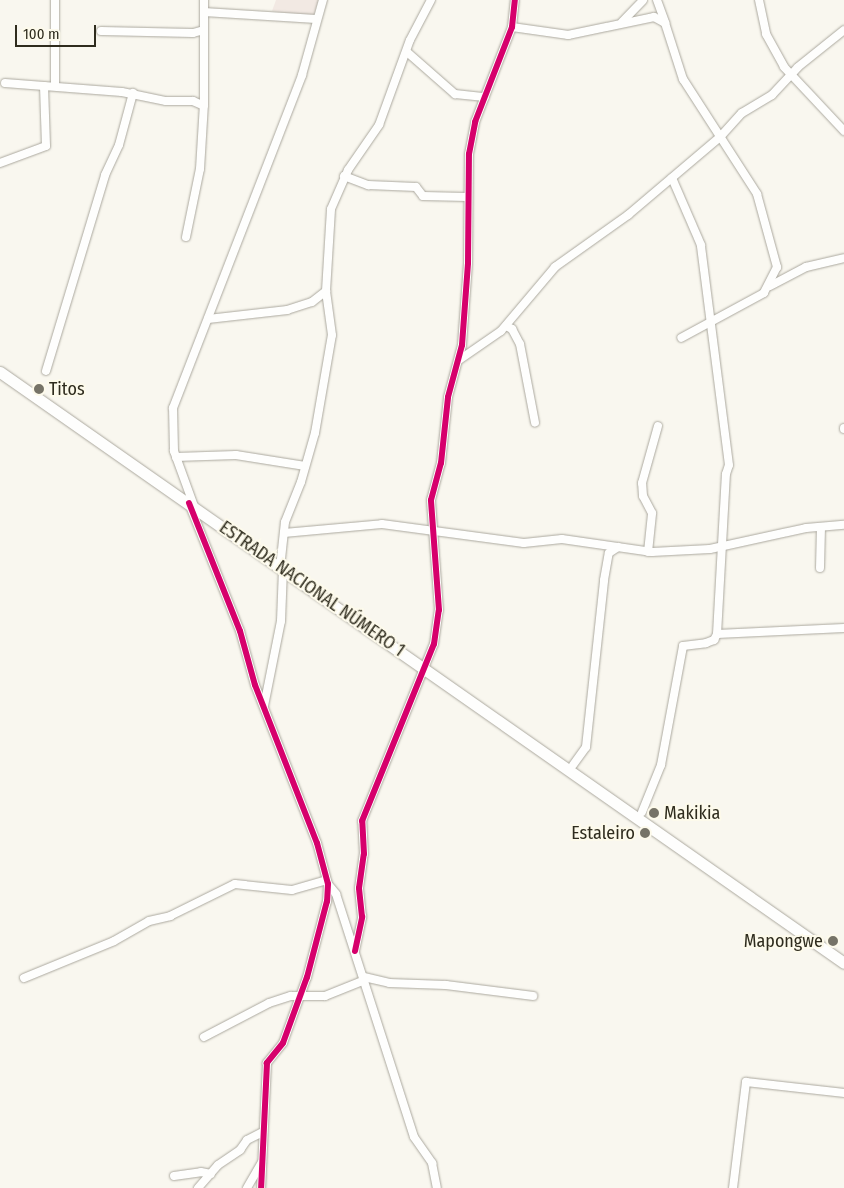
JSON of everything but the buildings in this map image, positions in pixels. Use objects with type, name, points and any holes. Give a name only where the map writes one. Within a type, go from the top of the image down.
[{"type":"highway","name":"ESTRADA NACIONAL NÚMERO 1","points":[[0,372],[500,720],[844,963]]},
{"type":"street","points":[[55,0],[55,86]]},
{"type":"street","points":[[186,237],[200,169],[204,106],[204,0]]},
{"type":"street","points":[[323,0],[316,19],[302,75],[173,408],[172,425],[176,457],[192,505],[240,631],[255,685],[317,843],[328,882],[336,894],[365,979],[414,1137],[432,1163],[437,1188]]},
{"type":"street","points":[[264,706],[281,621],[284,532],[287,514],[315,433],[332,335],[326,291],[328,221],[344,176],[379,125],[407,52],[432,0]]},
{"type":"street","points":[[355,952],[362,917],[358,888],[364,854],[362,821],[434,644],[439,610],[431,500],[441,463],[450,387],[459,360],[468,263],[467,197],[471,140],[485,97],[512,27],[516,0]]},
{"type":"street","points":[[620,24],[643,0]]},
{"type":"street","points":[[657,0],[682,79],[721,136],[757,194],[776,263],[769,287]]},
{"type":"street","points":[[758,0],[766,34],[790,76],[844,131]]},
{"type":"street","points":[[204,12],[316,19]]},
{"type":"street","points":[[512,27],[568,34],[654,17],[665,23]]},
{"type":"street","points":[[101,31],[193,34],[204,30]]},
{"type":"street","points":[[459,360],[506,326],[555,267],[628,215],[721,136],[742,113],[772,95],[790,76],[844,30]]},
{"type":"street","points":[[407,52],[455,94],[485,97]]},
{"type":"street","points":[[5,82],[133,93],[166,101],[193,101],[204,106]]},
{"type":"street","points":[[0,163],[46,146],[44,86]]},
{"type":"street","points":[[193,101],[203,91]]},
{"type":"street","points":[[46,371],[104,175],[119,145],[133,93]]},
{"type":"street","points":[[344,176],[368,185],[416,187],[423,196],[467,197]]},
{"type":"street","points":[[642,812],[661,765],[682,646],[706,643],[714,640],[717,634],[726,474],[729,465],[709,325],[710,312],[701,245],[672,178]]},
{"type":"street","points":[[681,338],[709,325],[769,287],[806,267],[844,258]]},
{"type":"street","points":[[208,319],[254,316],[294,308],[312,302],[326,291]]},
{"type":"street","points":[[506,326],[512,329],[520,344],[535,423]]},
{"type":"street","points":[[648,552],[652,513],[643,496],[642,483],[658,426]]},
{"type":"street","points":[[176,457],[236,455],[274,464],[305,466]]},
{"type":"street","points":[[284,532],[382,524],[524,543],[562,539],[648,552],[721,547],[844,524]]},
{"type":"street","points":[[820,568],[821,527]]},
{"type":"street","points":[[573,765],[586,747],[604,580],[609,553],[618,547]]},
{"type":"street","points":[[717,634],[844,628]]},
{"type":"street","points":[[255,685],[268,683]]},
{"type":"street","points":[[24,978],[114,942],[149,922],[170,916],[236,884],[292,890],[328,882]]},
{"type":"street","points":[[261,1188],[267,1062],[282,1043],[300,996],[319,935],[328,882]]},
{"type":"street","points":[[204,1037],[265,1004],[300,996],[325,996],[365,979],[389,983],[446,985],[533,996]]},
{"type":"street","points":[[733,1188],[746,1082],[844,1094]]},
{"type":"street","points":[[198,1188],[247,1140],[263,1132]]},
{"type":"street","points":[[247,1188],[263,1160]]},
{"type":"street","points":[[174,1176],[201,1172],[211,1174]]},
{"type":"shaded area","points":[[276,0],[319,0],[313,17],[272,11]]},
{"type":"cycle path","points":[[355,951],[362,917],[359,888],[364,854],[362,821],[434,644],[439,610],[431,500],[441,463],[448,397],[462,345],[468,263],[469,154],[475,122],[512,27],[515,0]]},
{"type":"cycle path","points":[[189,503],[240,631],[255,685],[317,843],[328,884],[327,901],[307,977],[283,1043],[267,1063],[261,1188]]},
{"type":"place","name":"Titos","points":[[39,389]]},
{"type":"place","name":"Makikia","points":[[654,813]]},
{"type":"place","name":"Estaleiro","points":[[645,833]]},
{"type":"place","name":"Mapongwe","points":[[833,941]]}]
